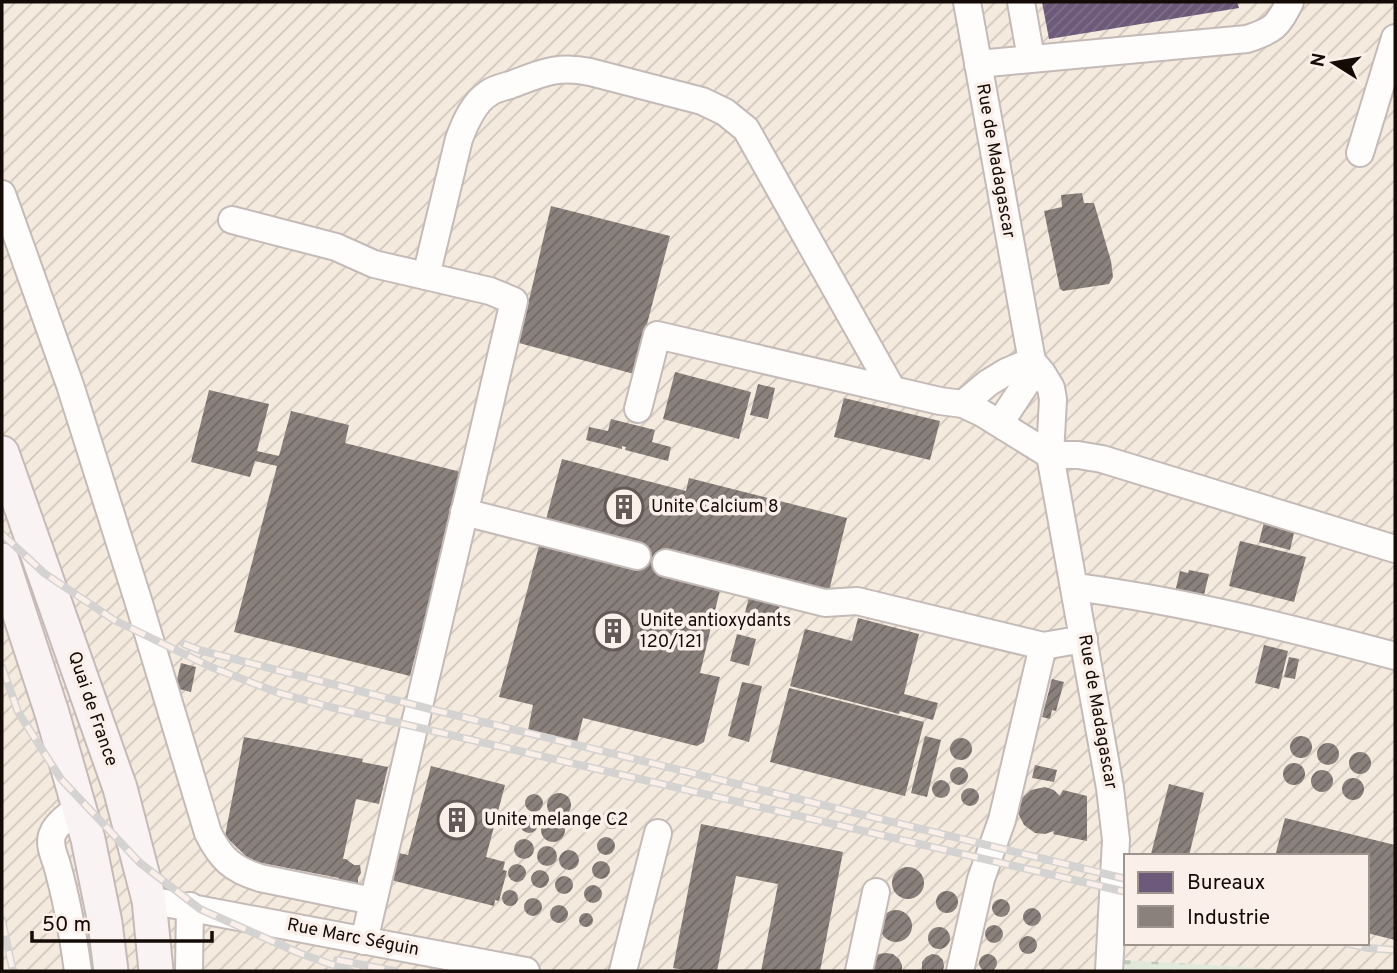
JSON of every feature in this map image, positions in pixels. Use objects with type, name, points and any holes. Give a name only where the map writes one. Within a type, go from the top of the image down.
[{"type":"main road","name":"Quai de France","points":[[2,453],[120,788],[149,900],[156,971]]},
{"type":"main road","points":[[2,561],[52,713],[88,839],[105,923],[111,971]]},
{"type":"main road","points":[[15,603],[50,648],[118,852],[149,900]]},
{"type":"main road","name":"Rue Marc Séguin","points":[[105,923],[122,903],[149,900]]},
{"type":"street","name":"Rue de Madagascar","points":[[967,2],[978,64],[983,160],[1032,361],[1051,388],[1053,408],[1050,456],[1110,788],[1116,840],[1109,971]]},
{"type":"street","points":[[1021,2],[1031,58]]},
{"type":"street","points":[[978,64],[1247,39],[1269,32],[1281,21],[1290,2]]},
{"type":"street","points":[[1360,153],[1395,38]]},
{"type":"street","points":[[426,276],[459,139],[473,110],[488,93],[551,70],[572,68],[590,72],[702,101],[725,112],[746,129],[892,390]]},
{"type":"street","points":[[2,194],[70,385],[208,833],[216,849],[229,864],[244,873],[373,901]]},
{"type":"street","points":[[232,220],[336,247],[374,264],[490,291],[514,301],[364,941]]},
{"type":"street","points":[[638,409],[657,335],[963,404],[1000,423],[1050,456],[1078,455],[1101,459],[1395,550]]},
{"type":"street","points":[[963,404],[988,383],[1032,361]]},
{"type":"street","points":[[1000,423],[1027,383],[1032,361]]},
{"type":"street","points":[[464,512],[637,556]]},
{"type":"street","points":[[666,563],[825,603],[857,601],[1043,646],[1084,639]]},
{"type":"street","points":[[1075,587],[1133,594],[1282,626],[1395,656]]},
{"type":"street","points":[[960,971],[981,879],[1002,820],[1043,646]]},
{"type":"street","points":[[78,971],[74,937],[51,847],[51,836],[79,807]]},
{"type":"street","points":[[623,971],[657,834]]},
{"type":"street","points":[[859,971],[876,892]]},
{"type":"street","name":"Rue Marc Séguin","points":[[149,900],[526,971]]},
{"type":"street","points":[[189,971],[190,906]]},
{"type":"shaded area","points":[[2,2],[1395,2],[1395,971],[1309,971],[1124,960],[1124,971],[2,971]]},
{"type":"green space","points":[[1124,960],[1309,971],[1124,971]]},
{"type":"building: Bureaux","points":[[1042,2],[1237,2],[1239,8],[1049,39]]},
{"type":"building: Industrie","points":[[1082,193],[1084,203],[1094,203],[1113,277],[1109,284],[1063,291],[1060,289],[1044,211],[1062,207],[1061,195]]},
{"type":"building: Industrie","points":[[551,206],[670,236],[634,374],[519,343]]},
{"type":"building: Industrie","points":[[675,372],[751,392],[739,439],[663,419]]},
{"type":"building: Industrie","points":[[758,384],[775,388],[768,419],[750,415]]},
{"type":"building: Industrie","points":[[209,390],[269,404],[257,451],[279,456],[291,411],[349,425],[345,443],[461,472],[410,676],[234,632],[277,466],[255,461],[250,477],[191,462]]},
{"type":"building: Industrie","points":[[844,398],[940,421],[930,460],[834,437]]},
{"type":"building: Industrie","points":[[611,419],[655,430],[652,442],[671,447],[668,461],[625,450],[626,447],[622,446],[622,449],[586,440],[589,427],[608,431]]},
{"type":"building: Industrie","points":[[562,459],[686,491],[689,478],[847,518],[829,591],[663,576],[720,590],[700,673],[720,677],[704,742],[697,746],[583,718],[577,742],[528,730],[533,705],[499,697]]},
{"type":"building: Industrie","points":[[1264,522],[1295,529],[1290,550],[1259,542]]},
{"type":"building: Industrie","points":[[1240,541],[1306,557],[1294,602],[1229,586]]},
{"type":"building: Industrie","points":[[1189,570],[1209,574],[1203,599],[1175,592],[1180,571],[1188,573]]},
{"type":"building: Industrie","points":[[750,594],[781,602],[774,624],[744,616]]},
{"type":"building: Industrie","points":[[858,618],[919,634],[904,694],[938,703],[933,720],[790,686],[805,629],[852,641]]},
{"type":"building: Industrie","points":[[737,634],[756,639],[749,666],[730,661]]},
{"type":"building: Industrie","points":[[1264,645],[1288,651],[1279,689],[1255,683]]},
{"type":"building: Industrie","points":[[1289,657],[1299,659],[1295,679],[1284,677]]},
{"type":"building: Industrie","points":[[181,663],[196,667],[191,692],[175,688]]},
{"type":"building: Industrie","points":[[1052,679],[1064,682],[1056,711],[1052,710],[1050,719],[1042,717]]},
{"type":"building: Industrie","points":[[742,682],[762,686],[749,742],[728,736]]},
{"type":"building: Industrie","points":[[789,688],[924,722],[905,796],[770,762]]},
{"type":"building: Industrie","points":[[925,736],[941,740],[927,797],[911,793]]},
{"type":"building: Industrie","points":[[1301,736],[1309,739],[1312,747],[1309,755],[1301,758],[1293,755],[1290,747],[1293,739]]},
{"type":"building: Industrie","points":[[244,737],[363,759],[362,762],[388,767],[379,804],[356,799],[343,859],[360,865],[358,886],[338,882],[339,878],[251,861],[225,836]]},
{"type":"building: Industrie","points":[[961,738],[969,741],[972,749],[969,757],[961,760],[953,757],[950,749],[953,741]]},
{"type":"building: Industrie","points":[[1328,743],[1336,746],[1339,754],[1336,762],[1328,765],[1320,762],[1317,754],[1320,746]]},
{"type":"building: Industrie","points":[[1360,752],[1368,755],[1371,763],[1368,771],[1360,774],[1352,771],[1349,763],[1352,755]]},
{"type":"building: Industrie","points":[[1294,763],[1302,766],[1305,774],[1302,782],[1294,785],[1286,782],[1283,774],[1286,766]]},
{"type":"building: Industrie","points":[[1035,765],[1057,770],[1054,782],[1032,778]]},
{"type":"building: Industrie","name":"Unite melange C2","points":[[431,766],[505,785],[486,857],[505,862],[503,870],[507,871],[499,901],[495,900],[494,906],[387,879],[394,852],[408,855]]},
{"type":"building: Industrie","points":[[959,767],[965,770],[968,776],[965,782],[959,785],[953,782],[950,776],[953,770]]},
{"type":"building: Industrie","points":[[1322,770],[1330,773],[1333,781],[1330,789],[1322,792],[1314,789],[1311,781],[1314,773]]},
{"type":"building: Industrie","points":[[1353,778],[1361,781],[1364,789],[1361,797],[1353,800],[1345,797],[1342,789],[1345,781]]},
{"type":"building: Industrie","points":[[941,780],[947,783],[950,789],[947,795],[941,798],[935,795],[932,789],[935,783]]},
{"type":"building: Industrie","points":[[1169,784],[1204,793],[1189,854],[1151,854]]},
{"type":"building: Industrie","points":[[1045,787],[1060,796],[1063,790],[1087,796],[1087,841],[1053,834],[1054,831],[1035,833],[1024,825],[1018,813],[1021,799],[1031,790]]},
{"type":"building: Industrie","points":[[970,788],[976,791],[979,797],[976,803],[970,806],[964,803],[961,797],[964,791]]},
{"type":"building: Industrie","points":[[559,793],[568,796],[571,805],[568,814],[559,817],[550,814],[547,805],[550,796]]},
{"type":"building: Industrie","points":[[534,794],[540,797],[543,803],[540,809],[534,812],[528,809],[525,803],[528,797]]},
{"type":"building: Industrie","points":[[609,813],[615,813],[620,821],[618,827],[609,829],[604,824],[604,818]]},
{"type":"building: Industrie","points":[[529,815],[535,818],[538,824],[535,830],[529,833],[523,830],[520,824],[523,818]]},
{"type":"building: Industrie","points":[[553,818],[562,821],[565,830],[562,839],[553,842],[544,839],[541,830],[544,821]]},
{"type":"building: Industrie","points":[[1285,818],[1395,845],[1395,940],[1369,934],[1369,854],[1276,854]]},
{"type":"building: Industrie","points":[[701,824],[843,852],[820,971],[761,971],[778,884],[736,876],[717,971],[673,968]]},
{"type":"building: Industrie","points":[[606,837],[612,840],[615,846],[612,852],[606,855],[600,852],[597,846],[600,840]]},
{"type":"building: Industrie","points":[[524,839],[531,842],[534,849],[531,856],[524,859],[517,856],[514,849],[517,842]]},
{"type":"building: Industrie","points":[[547,846],[554,849],[557,856],[554,863],[547,866],[540,863],[537,856],[540,849]]},
{"type":"building: Industrie","points":[[569,850],[576,853],[579,860],[576,867],[569,870],[562,867],[559,860],[562,853]]},
{"type":"building: Industrie","points":[[601,861],[607,864],[610,870],[607,876],[601,879],[595,876],[592,870],[595,864]]},
{"type":"building: Industrie","points":[[517,864],[523,867],[526,873],[523,879],[517,882],[511,879],[508,873],[511,867]]},
{"type":"building: Industrie","points":[[908,867],[919,872],[924,883],[919,894],[908,899],[897,894],[892,883],[897,872]]},
{"type":"building: Industrie","points":[[540,870],[546,873],[549,879],[546,885],[540,888],[534,885],[531,879],[534,873]]},
{"type":"building: Industrie","points":[[564,876],[570,879],[573,885],[570,891],[564,894],[558,891],[555,885],[558,879]]},
{"type":"building: Industrie","points":[[593,885],[599,888],[602,894],[599,900],[593,903],[587,900],[584,894],[587,888]]},
{"type":"building: Industrie","points":[[507,890],[513,890],[518,898],[516,904],[507,906],[502,901],[502,895]]},
{"type":"building: Industrie","points":[[947,891],[955,894],[958,902],[955,910],[947,913],[939,910],[936,902],[939,894]]},
{"type":"building: Industrie","points":[[533,898],[539,901],[542,907],[539,913],[533,916],[527,913],[524,907],[527,901]]},
{"type":"building: Industrie","points":[[1001,899],[1007,902],[1010,908],[1007,914],[1001,917],[995,914],[992,908],[995,902]]},
{"type":"building: Industrie","points":[[559,905],[565,908],[568,914],[565,920],[559,923],[553,920],[550,914],[553,908]]},
{"type":"building: Industrie","points":[[1032,908],[1038,911],[1041,917],[1038,923],[1032,926],[1026,923],[1023,917],[1026,911]]},
{"type":"building: Industrie","points":[[896,910],[907,915],[912,926],[907,937],[896,942],[885,937],[880,926],[885,915]]},
{"type":"building: Industrie","points":[[586,913],[591,915],[591,925],[586,927],[581,925],[579,920],[581,915]]},
{"type":"building: Industrie","points":[[994,925],[1000,928],[1003,934],[1000,940],[994,943],[988,940],[985,934],[988,928]]},
{"type":"building: Industrie","points":[[939,927],[947,930],[950,938],[947,946],[939,949],[931,946],[928,938],[931,930]]},
{"type":"building: Industrie","points":[[1028,936],[1034,939],[1037,945],[1034,951],[1028,954],[1022,951],[1019,945],[1022,939]]},
{"type":"building: Industrie","points":[[886,953],[899,959],[902,971],[871,971],[874,959],[879,954]]},
{"type":"building: Industrie","points":[[932,954],[943,960],[943,971],[923,971],[922,962]]},
{"type":"building: Industrie","points":[[988,954],[994,957],[997,963],[994,969],[988,972],[982,969],[979,963],[982,957]]},
{"type":"railway","points":[[2,534],[44,573],[114,620],[211,667],[279,693],[1124,892]]},
{"type":"railway","points":[[184,644],[430,709],[1124,879]]},
{"type":"railway","points":[[2,667],[18,712],[61,779],[140,863],[200,909],[299,953],[350,971]]},
{"type":"railway","points":[[2,920],[13,971]]},
{"type":"railway","points":[[1355,945],[1395,950]]},
{"type":"railway","points":[[337,960],[395,971]]},
{"type":"place","name":"Unite Calcium 8","points":[[624,507]]},
{"type":"place","name":"Unite antioxydants 120/121","points":[[613,631]]},
{"type":"place","name":"Unite melange C2","points":[[457,820]]}]
